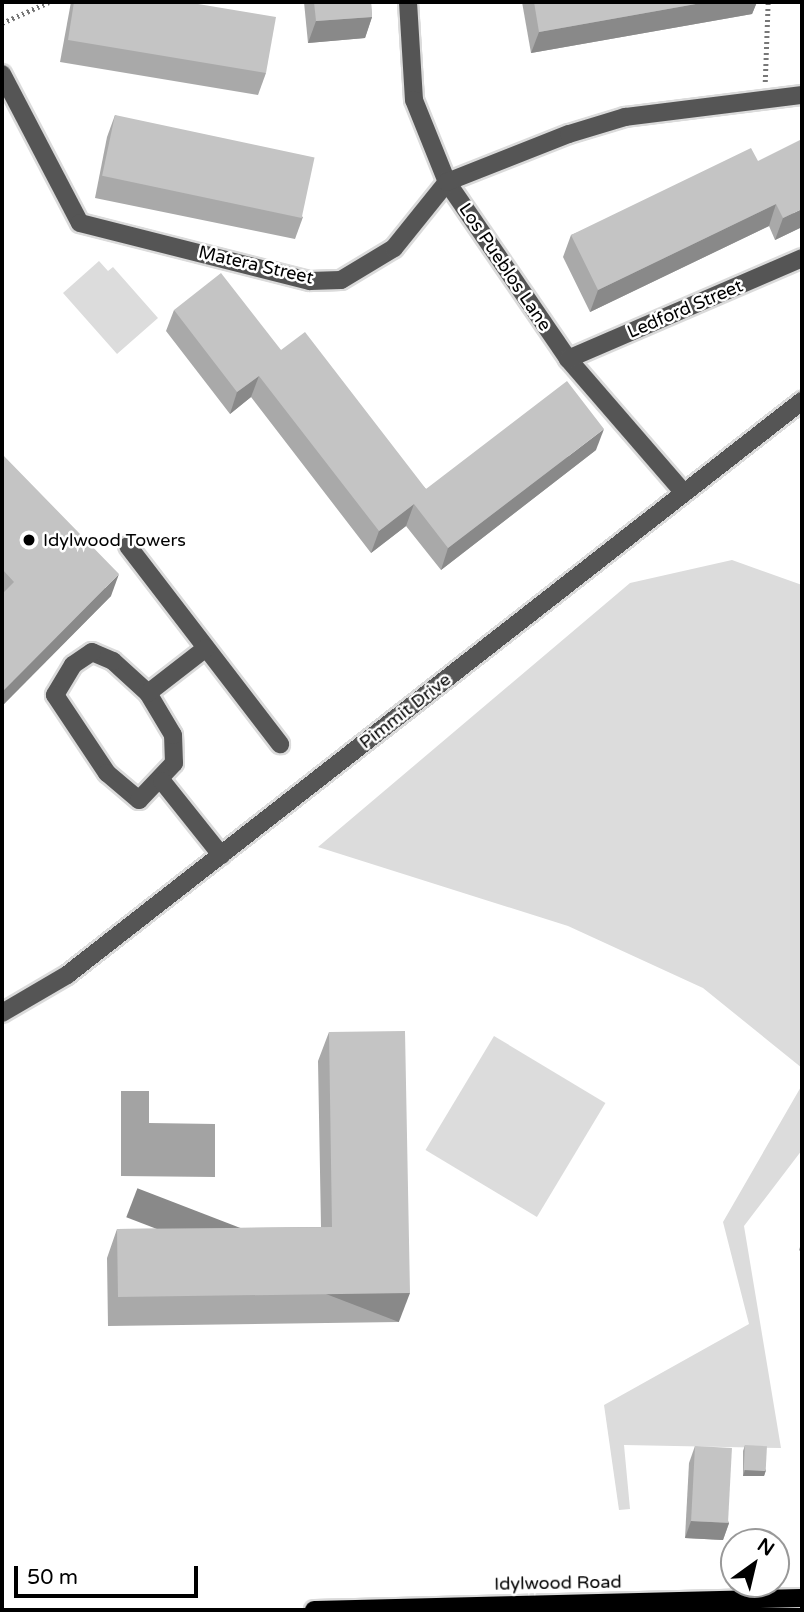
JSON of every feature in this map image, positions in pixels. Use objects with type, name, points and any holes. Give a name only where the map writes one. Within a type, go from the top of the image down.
[{"type":"main road","name":"Idylwood Road","points":[[314,1610],[802,1598]]},
{"type":"street","name":"Los Pueblos Lane","points":[[408,2],[414,100],[447,182],[568,359],[684,494]]},
{"type":"street","name":"Matera Street","points":[[2,74],[80,223],[310,281],[341,279],[394,248],[447,182]]},
{"type":"street","points":[[447,182],[625,117],[802,95]]},
{"type":"street","name":"Ledford Street","points":[[568,359],[802,258]]},
{"type":"street","name":"Pimmit Drive","points":[[2,1013],[67,975],[802,401]]},
{"type":"street","points":[[128,546],[280,744]]},
{"type":"street","points":[[148,693],[206,648]]},
{"type":"street","points":[[92,652],[113,661],[148,693],[173,735],[174,763],[162,781],[139,800],[107,773],[55,695],[73,665],[92,652]]},
{"type":"street","points":[[162,781],[221,855]]},
{"type":"path","points":[[2,23],[49,2]]},
{"type":"path","points":[[764,100],[768,2]]},
{"type":"shaded area","points":[[99,261],[108,271],[113,267],[158,318],[117,354],[63,293]]},
{"type":"shaded area","points":[[732,560],[802,585],[802,1068],[703,988],[568,926],[318,847],[630,583]]},
{"type":"shaded area","points":[[494,1036],[605,1103],[537,1217],[425,1150]]},
{"type":"shaded area","points":[[802,1085],[802,1150],[744,1226],[781,1448],[624,1445],[630,1509],[619,1510],[604,1405],[749,1324],[723,1222]]},
{"type":"shaded area","points":[[121,1091],[149,1091],[149,1123],[215,1124],[215,1177],[121,1176]]},
{"type":"building","points":[[74,2],[186,2],[276,17],[266,73],[68,40]]},
{"type":"building","points":[[314,2],[371,2],[372,17],[316,21]]},
{"type":"building","points":[[534,2],[707,2],[539,32]]},
{"type":"building","points":[[115,115],[315,157],[302,218],[102,176]]},
{"type":"building","points":[[802,139],[802,209],[783,218],[776,204],[598,290],[571,235],[751,148],[758,161]]},
{"type":"building","points":[[221,273],[281,350],[305,332],[426,489],[567,381],[604,429],[448,548],[414,504],[379,531],[259,376],[237,392],[174,310]]},
{"type":"building","name":"Idylwood Towers","points":[[2,454],[119,574],[2,692],[2,594],[14,582],[2,569]]},
{"type":"building","points":[[405,1031],[410,1293],[118,1297],[117,1229],[332,1227],[329,1032]]},
{"type":"building","points":[[745,1445],[767,1446],[766,1471],[744,1470]]},
{"type":"building","points":[[695,1446],[732,1448],[728,1523],[691,1521]]},
{"type":"place","name":"Idylwood Towers","points":[[29,540]]}]
